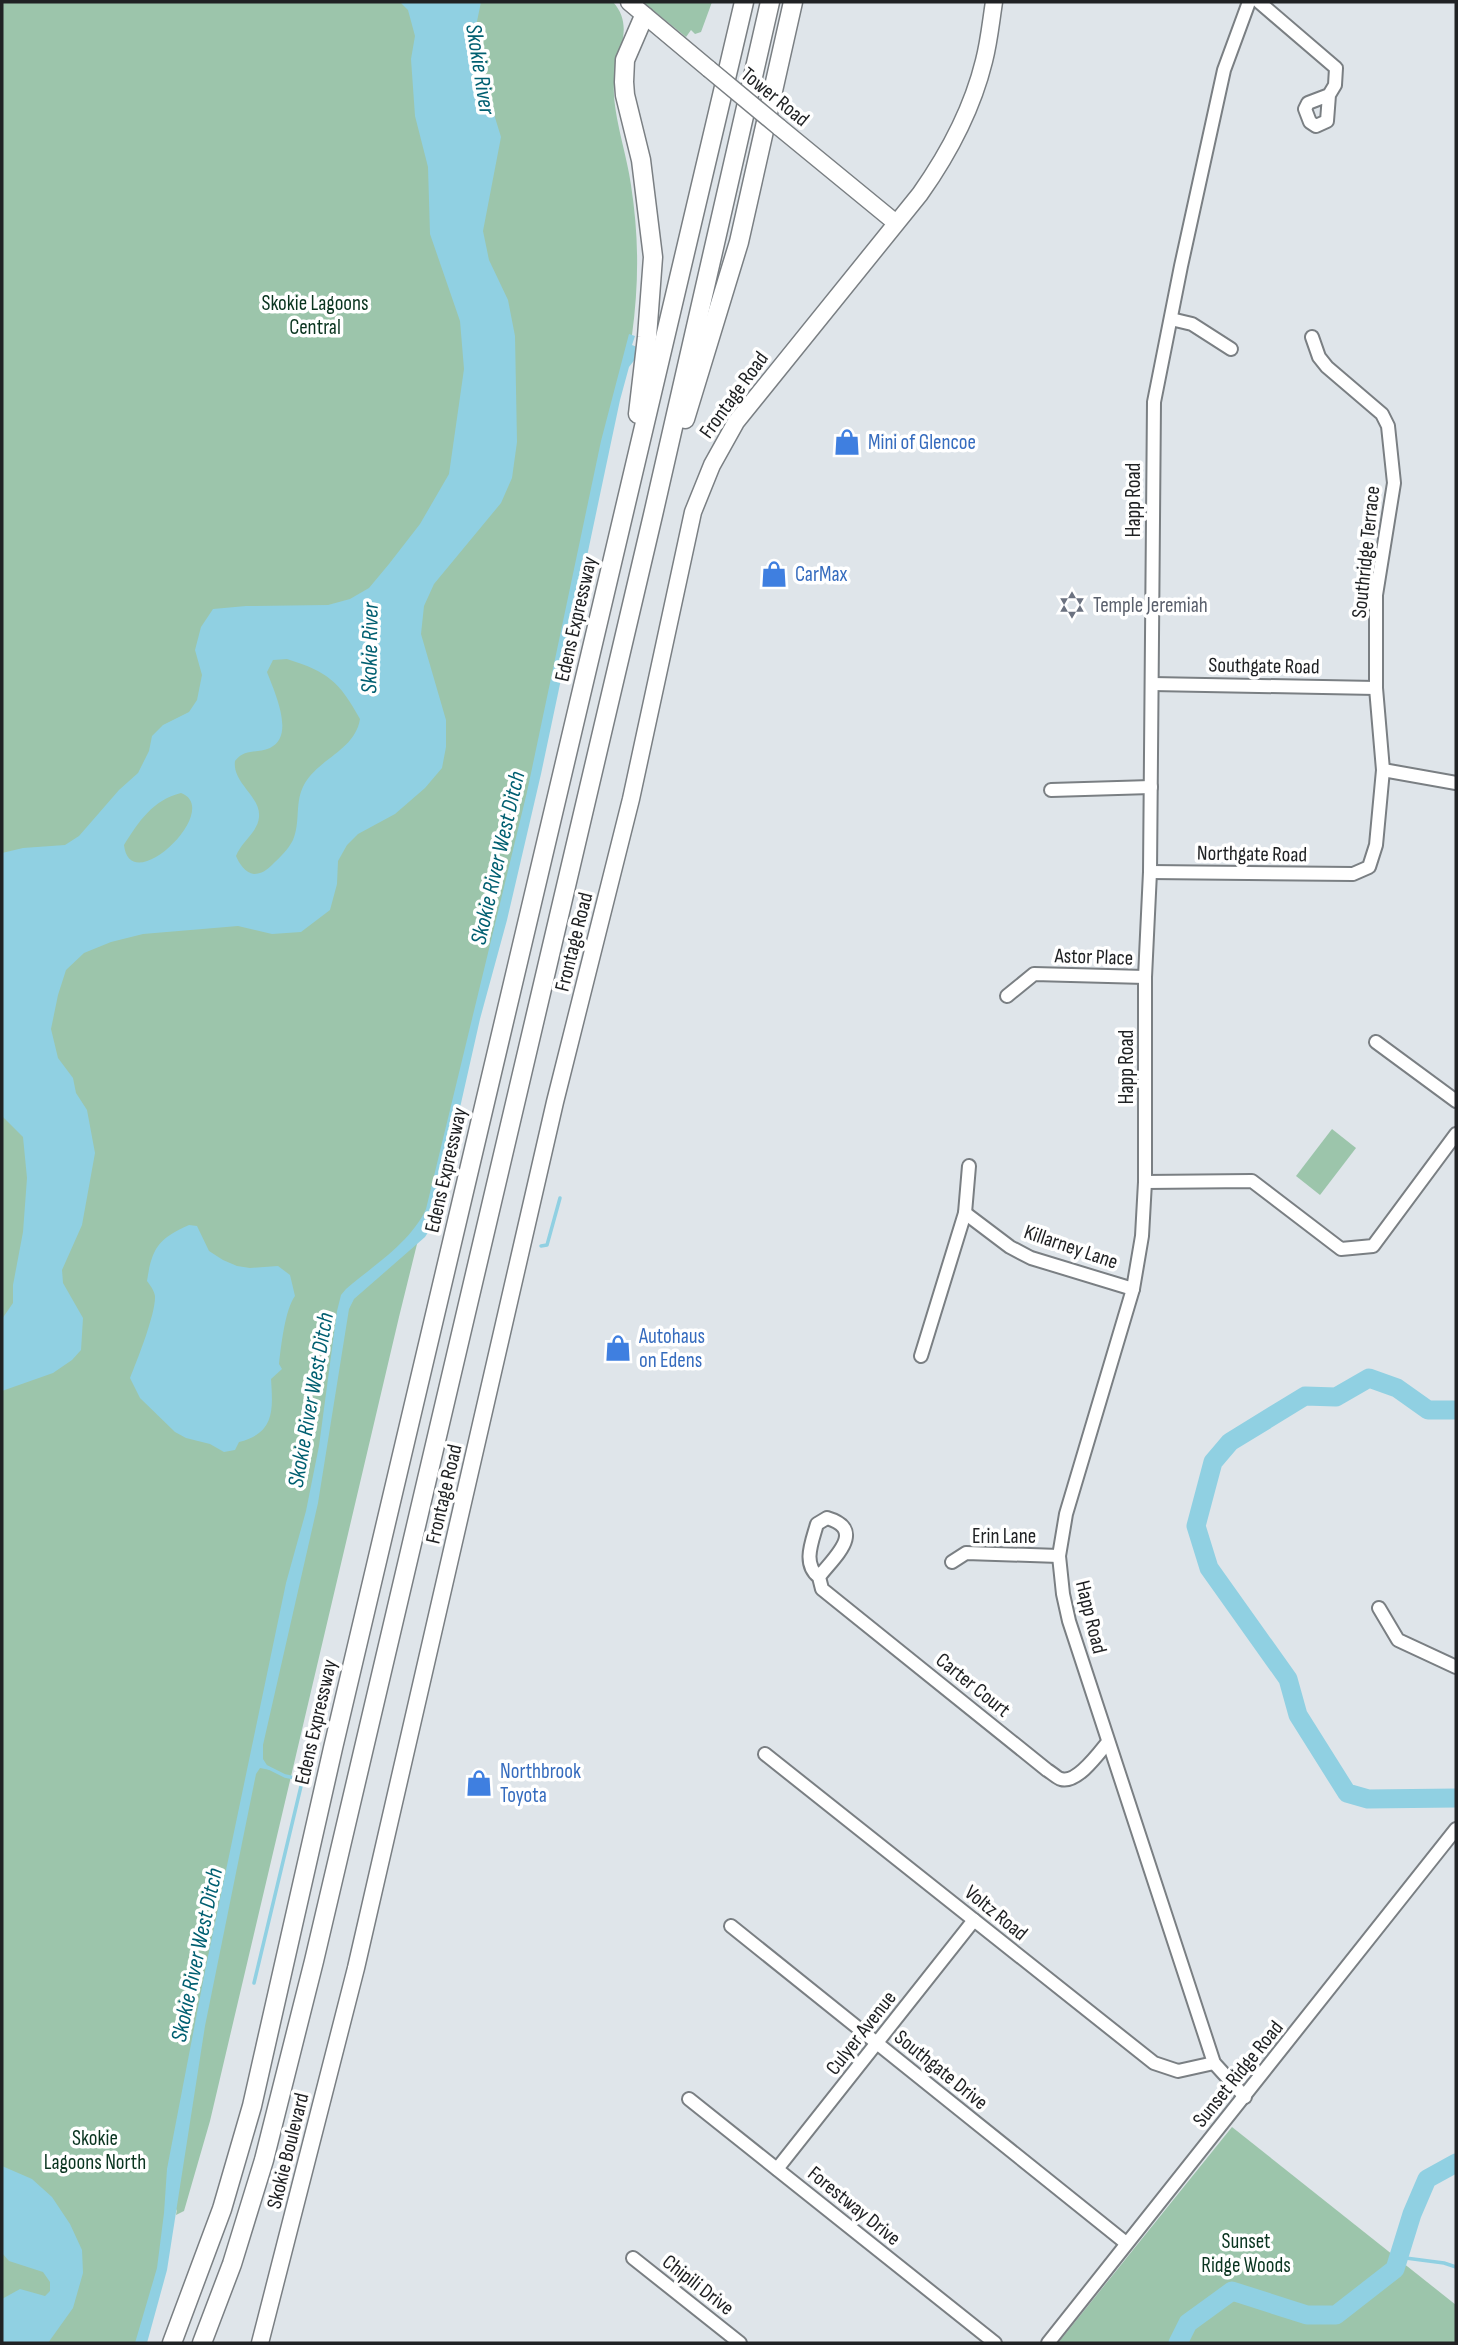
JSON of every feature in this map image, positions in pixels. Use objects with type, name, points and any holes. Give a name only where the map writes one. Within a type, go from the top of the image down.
[{"type":"highway","name":"Edens Expressway","points":[[172,2343],[222,2209],[252,2106],[330,1761],[744,2]]},
{"type":"highway","points":[[202,2343],[232,2264],[264,2160],[314,1962],[653,515],[770,2]]},
{"type":"highway","points":[[653,515],[694,393],[738,242],[793,2]]},
{"type":"highway","points":[[626,508],[647,337],[653,257],[641,160],[625,95],[625,60],[644,16]]},
{"type":"main road","name":"Tower Road","points":[[629,2],[896,223]]},
{"type":"main road","name":"Frontage Road","points":[[356,1968],[555,1102],[631,799],[693,512],[712,465],[736,422],[941,165],[974,98],[985,60],[994,2]]},
{"type":"main road","name":"Skokie Boulevard","points":[[260,2343],[356,1968]]},
{"type":"street","name":"Happ Road","points":[[1245,2096],[1214,2063],[1069,1621],[1059,1556],[1066,1514],[1133,1289],[1142,1236],[1150,872],[1154,402],[1224,70],[1249,2]]},
{"type":"street","points":[[1259,2],[1336,68],[1335,85],[1329,95]]},
{"type":"street","points":[[1171,319],[1192,324],[1231,349]]},
{"type":"street","name":"Southridge Terrace","points":[[1312,337],[1319,357],[1327,367],[1382,414],[1388,426],[1394,483],[1376,595],[1376,688],[1383,770],[1376,845],[1369,867],[1353,874]]},
{"type":"street","name":"Southgate Road","points":[[1152,684],[1376,688]]},
{"type":"street","points":[[1383,770],[1456,783]]},
{"type":"street","points":[[1051,790],[1151,787]]},
{"type":"street","name":"Northgate Road","points":[[1150,872],[1353,874]]},
{"type":"street","name":"Astor Place","points":[[1007,996],[1034,974],[1146,977]]},
{"type":"street","points":[[1376,1042],[1456,1101]]},
{"type":"street","points":[[1145,1182],[1252,1181],[1341,1249],[1373,1246],[1456,1134]]},
{"type":"street","points":[[921,1356],[965,1213],[969,1166]]},
{"type":"street","name":"Killarney Lane","points":[[965,1213],[1010,1247],[1031,1258],[1133,1289]]},
{"type":"street","name":"Erin Lane","points":[[952,1562],[966,1553],[1059,1556]]},
{"type":"street","name":"Carter Court","points":[[820,1577],[822,1589],[1061,1779],[1071,1779],[1079,1774],[1108,1742]]},
{"type":"street","points":[[1379,1608],[1398,1640],[1456,1667]]},
{"type":"street","name":"Voltz Road","points":[[765,1754],[1154,2063],[1178,2071],[1214,2063]]},
{"type":"street","name":"Sunset Ridge Road","points":[[1048,2343],[1456,1829]]},
{"type":"street","name":"Culyer Avenue","points":[[777,2169],[974,1920]]},
{"type":"street","name":"Southgate Drive","points":[[731,1926],[1126,2243]]},
{"type":"street","name":"Forestway Drive","points":[[689,2099],[995,2343]]},
{"type":"street","name":"Chipili Drive","points":[[632,2258],[740,2343]]},
{"type":"green space","name":"Skokie Lagoons Central","points":[[2,2],[613,2],[620,12],[624,32],[615,73],[614,95],[636,223],[637,278],[632,335],[447,1145],[417,1244],[399,1317],[210,2121],[184,2211],[176,2215],[177,2209],[169,2225],[140,2343],[2,2343]]},
{"type":"green space","points":[[643,2],[712,2],[701,32],[695,34],[691,30],[686,37]]},
{"type":"green space","points":[[1332,1129],[1356,1148],[1320,1195],[1296,1176]]},
{"type":"green space","name":"Sunset Ridge Woods","points":[[1232,2127],[1456,2305],[1456,2343],[1058,2343]]},
{"type":"water","name":"Skokie River","points":[[392,2],[481,2],[470,55],[476,81],[493,111],[501,137],[483,231],[489,260],[508,300],[515,336],[517,442],[512,478],[501,503],[434,584],[424,606],[421,634],[446,720],[446,747],[442,768],[425,788],[395,814],[358,834],[347,845],[338,861],[337,884],[330,910],[301,932],[272,934],[238,926],[143,934],[111,942],[84,953],[66,970],[51,1029],[58,1058],[73,1078],[76,1093],[87,1110],[95,1153],[82,1225],[62,1270],[63,1283],[83,1318],[81,1350],[53,1373],[2,1391],[2,1319],[13,1303],[27,1178],[23,1137],[2,1116],[2,853],[23,848],[65,845],[79,836],[119,790],[138,773],[149,751],[152,736],[163,725],[189,712],[197,700],[202,675],[195,650],[201,627],[213,609],[328,605],[350,599],[369,588],[389,564],[420,524],[449,474],[464,369],[460,321],[430,234],[428,167],[415,116],[411,59],[415,36],[408,10],[401,3]],"holes":[[[287,659],[313,669],[331,680],[346,695],[360,719],[351,739],[311,774],[305,783],[300,797],[295,833],[289,847],[268,869],[254,874],[245,870],[236,856],[256,827],[259,817],[256,802],[238,776],[235,761],[243,754],[265,750],[278,742],[281,734],[281,713],[267,672],[273,660]],[[181,793],[191,802],[191,816],[183,831],[171,846],[156,857],[141,862],[130,859],[124,845],[141,820],[162,801]]]},
{"type":"water","points":[[629,334],[635,336],[632,345],[637,347],[636,358],[629,367],[620,400],[541,774],[507,920],[480,1019],[434,1223],[425,1237],[354,1299],[349,1309],[318,1503],[263,1745],[263,1759],[270,1770],[260,1768],[256,1774],[205,2026],[167,2270],[147,2343],[135,2343],[157,2268],[167,2169],[206,1966],[286,1583],[306,1511],[319,1446],[337,1311],[341,1295],[346,1289],[401,1243],[426,1209],[527,792],[601,441]]},
{"type":"water","points":[[189,1225],[197,1226],[209,1251],[223,1260],[250,1268],[278,1266],[290,1275],[295,1296],[284,1328],[279,1364],[282,1369],[271,1379],[269,1419],[259,1433],[239,1442],[235,1450],[224,1452],[210,1444],[186,1438],[175,1432],[140,1398],[130,1378],[146,1337],[154,1304],[154,1294],[147,1281],[154,1252],[163,1240]]},
{"type":"water","points":[[2,2166],[32,2179],[52,2197],[70,2224],[82,2250],[83,2273],[73,2308],[48,2343],[2,2343],[2,2299],[20,2289],[45,2296],[50,2291],[50,2282],[43,2272],[9,2261],[2,2253]]},
{"type":"waterway","points":[[541,1246],[547,1245],[560,1198]]},
{"type":"waterway","points":[[1456,1410],[1428,1410],[1397,1388],[1369,1378],[1336,1397],[1305,1396],[1230,1442],[1213,1462],[1196,1526],[1209,1568],[1288,1679],[1298,1715],[1347,1793],[1368,1799],[1456,1798]]},
{"type":"waterway","points":[[254,1983],[302,1782],[267,1767]]},
{"type":"waterway","points":[[1178,2343],[1188,2323],[1232,2291],[1307,2315],[1336,2315],[1395,2269],[1412,2214],[1427,2179],[1456,2163]]},
{"type":"waterway","points":[[1398,2257],[1456,2267]]},
{"type":"place","name":"Mini of Glencoe","points":[[847,442]]},
{"type":"place","name":"CarMax","points":[[774,574]]},
{"type":"place","name":"Temple Jeremiah","points":[[1072,605]]},
{"type":"place","name":"Autohaus on Edens","points":[[618,1348]]},
{"type":"place","name":"Northbrook Toyota","points":[[479,1783]]},
{"type":"water label","name":"Skokie River West Ditch","points":[[498,858]]},
{"type":"water label","name":"Skokie River West Ditch","points":[[311,1400]]},
{"type":"water label","name":"Skokie River West Ditch","points":[[197,1955]]},
{"type":"park label","name":"Skokie Lagoons North","points":[[95,2150]]}]
